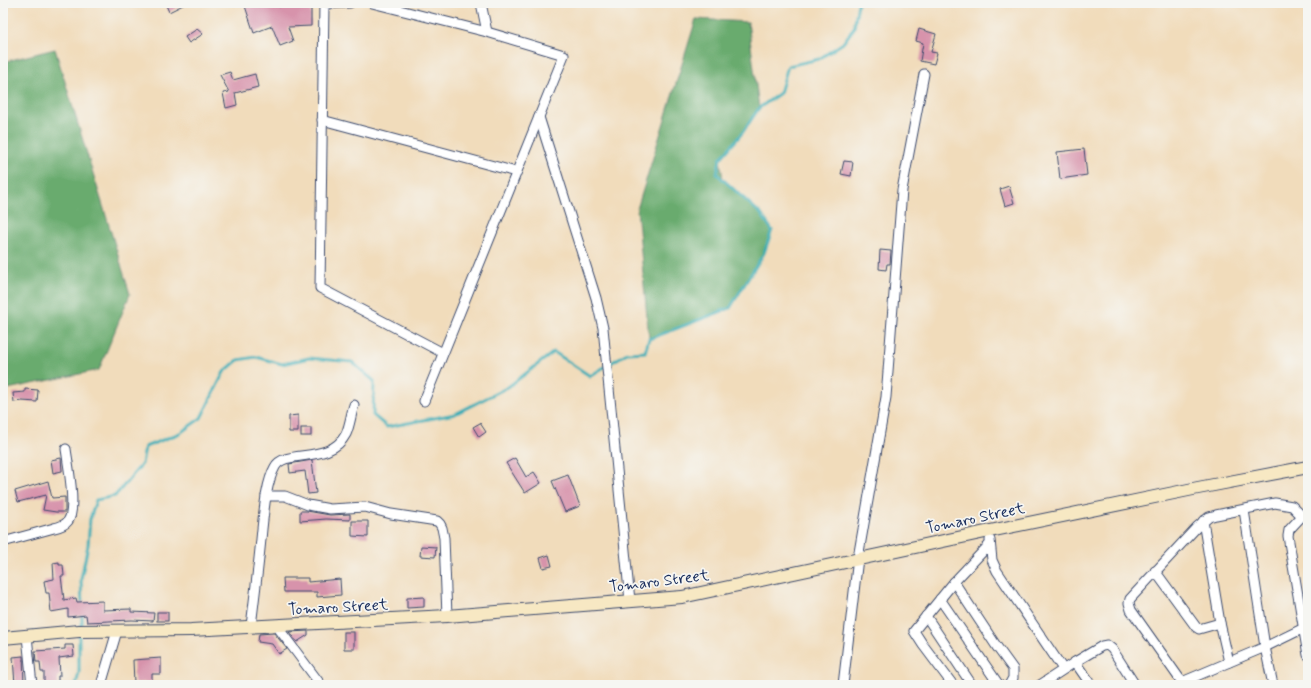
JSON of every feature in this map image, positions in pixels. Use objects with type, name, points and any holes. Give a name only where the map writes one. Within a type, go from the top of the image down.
[{"type":"street","points":[[350,3],[324,4],[320,288],[443,353]]},
{"type":"street","points":[[372,3],[486,32],[564,55],[424,401]]},
{"type":"street","points":[[481,3],[486,32]]},
{"type":"street","points":[[843,685],[858,558],[886,397],[902,190],[924,74]]},
{"type":"street","points":[[539,117],[596,298],[603,328],[630,601]]},
{"type":"street","points":[[322,120],[516,172]]},
{"type":"street","points":[[251,626],[266,496],[275,467],[279,462],[286,458],[310,456],[328,451],[339,444],[346,433],[354,404]]},
{"type":"street","points":[[3,542],[62,526],[67,522],[71,516],[72,488],[66,449]]},
{"type":"street","name":"Tomaro Street","points":[[3,638],[79,631],[191,630],[447,616],[682,597],[858,558],[1308,467]]},
{"type":"street","points":[[266,496],[285,496],[308,505],[330,509],[365,507],[392,514],[437,521],[442,528],[445,556],[447,616]]},
{"type":"street","points":[[1306,627],[1183,684],[1129,607],[1129,602],[1155,571],[1203,521],[1209,517],[1275,503],[1292,506],[1305,516],[1289,530],[1288,536],[1306,627],[1308,655]]},
{"type":"street","points":[[1244,510],[1272,685]]},
{"type":"street","points":[[1203,521],[1220,623],[1229,662]]},
{"type":"street","points":[[990,531],[992,560],[997,571],[1063,669]]},
{"type":"street","points":[[953,685],[914,631],[954,582],[990,544]]},
{"type":"street","points":[[1155,571],[1196,627],[1199,629],[1220,623]]},
{"type":"street","points":[[954,582],[1013,669],[1013,678],[1009,685]]},
{"type":"street","points":[[940,599],[999,685]]},
{"type":"street","points":[[926,616],[972,685]]},
{"type":"street","points":[[276,625],[321,685]]},
{"type":"street","points":[[101,685],[117,631]]},
{"type":"street","points":[[28,636],[32,685]]},
{"type":"street","points":[[1043,684],[1063,669],[1102,646],[1107,645],[1112,649],[1135,685]]},
{"type":"street","points":[[1075,662],[1091,685]]},
{"type":"green space","points":[[696,19],[748,22],[759,108],[743,132],[720,159],[723,179],[761,214],[772,230],[764,253],[730,308],[649,339],[637,209]]},
{"type":"green space","points":[[55,49],[130,294],[99,370],[3,390],[3,62]]},
{"type":"building","points":[[165,3],[187,3],[169,12]]},
{"type":"building","points":[[244,3],[278,3],[279,7],[290,3],[311,3],[311,26],[288,27],[293,41],[280,46],[272,26],[254,33]]},
{"type":"building","points":[[197,29],[203,34],[189,43],[185,37]]},
{"type":"building","points":[[919,29],[936,34],[931,52],[937,53],[934,64],[920,61],[923,43],[916,41]]},
{"type":"building","points":[[230,72],[233,80],[255,74],[258,87],[235,93],[237,105],[226,108],[223,93],[229,92],[220,75]]},
{"type":"building","points":[[1084,149],[1087,175],[1060,179],[1057,152]]},
{"type":"building","points":[[844,161],[853,162],[851,176],[841,174]]},
{"type":"building","points":[[1009,186],[1014,203],[1005,206],[1000,189]]},
{"type":"building","points":[[880,250],[891,251],[890,264],[887,264],[886,270],[879,269]]},
{"type":"building","points":[[25,389],[38,390],[37,402],[14,402],[13,393],[25,392]]},
{"type":"building","points":[[298,415],[298,432],[289,432],[289,416]]},
{"type":"building","points":[[480,423],[486,432],[479,437],[473,427]]},
{"type":"building","points":[[301,428],[311,428],[311,436],[301,436]]},
{"type":"building","points":[[61,458],[62,471],[53,473],[51,460]]},
{"type":"building","points":[[515,458],[526,477],[534,472],[541,483],[525,493],[506,463]]},
{"type":"building","points":[[312,460],[316,493],[308,494],[305,471],[290,473],[289,464]]},
{"type":"building","points":[[568,475],[580,506],[565,512],[552,481]]},
{"type":"building","points":[[48,481],[52,498],[65,497],[65,512],[43,510],[46,495],[18,502],[15,491]]},
{"type":"building","points":[[300,511],[330,515],[350,514],[350,520],[326,519],[300,521]]},
{"type":"building","points":[[352,521],[368,521],[368,537],[352,536]]},
{"type":"building","points":[[421,546],[436,547],[435,557],[420,556]]},
{"type":"building","points":[[549,555],[552,566],[543,568],[540,558]]},
{"type":"building","points":[[59,562],[59,565],[63,565],[64,576],[61,576],[64,600],[76,598],[77,602],[103,601],[103,610],[131,609],[131,612],[154,613],[153,621],[132,620],[87,622],[86,615],[68,617],[68,609],[51,612],[49,593],[46,593],[44,581],[54,579],[53,563]]},
{"type":"building","points":[[283,578],[308,578],[308,582],[340,579],[341,595],[317,597],[317,592],[284,592]]},
{"type":"building","points":[[424,597],[424,607],[407,608],[407,598]]},
{"type":"building","points":[[157,612],[168,612],[168,621],[157,621]]},
{"type":"building","points":[[308,631],[308,635],[297,642],[289,632]]},
{"type":"building","points":[[344,632],[354,632],[354,649],[344,649]]},
{"type":"building","points":[[274,633],[287,649],[279,654],[272,644],[258,642],[259,634]]},
{"type":"building","points":[[65,645],[73,645],[74,656],[59,658],[60,676],[58,676],[58,685],[44,685],[44,672],[41,672],[40,662],[36,662],[35,651],[65,649]]},
{"type":"building","points":[[23,656],[24,685],[15,685],[13,657]]},
{"type":"building","points":[[161,658],[161,674],[152,674],[152,682],[134,683],[133,660]]},
{"type":"waterway","points":[[82,604],[81,579],[88,545],[90,519],[96,500],[115,496],[142,464],[145,447],[180,433],[201,418],[224,372],[238,360],[256,357],[282,364],[309,358],[352,362],[374,381],[373,415],[387,427],[455,414],[508,387],[554,352],[590,376],[627,353],[645,352],[649,339],[730,308],[764,253],[772,230],[761,214],[717,174],[720,159],[743,132],[759,108],[780,93],[788,66],[819,59],[843,43],[854,28],[858,3]]},
{"type":"waterway","points":[[80,628],[82,623],[82,612]]},
{"type":"waterway","points":[[76,685],[79,672],[79,633]]}]
